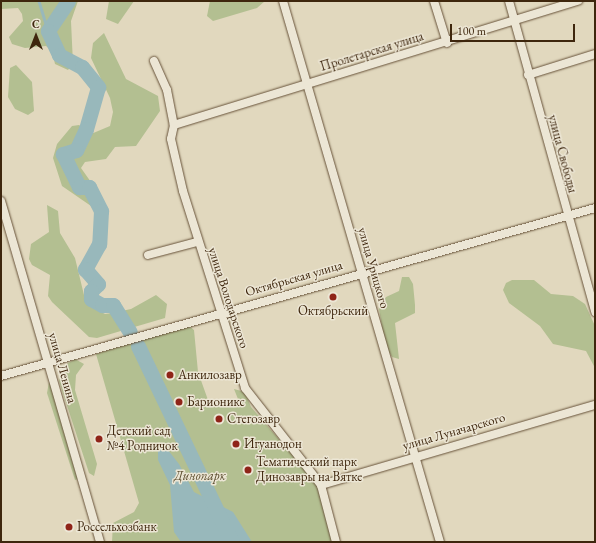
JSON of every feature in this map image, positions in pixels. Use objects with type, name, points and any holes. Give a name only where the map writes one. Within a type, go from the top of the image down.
[{"type":"street","name":"улица Урицкого","points":[[283,1],[440,542]]},
{"type":"street","points":[[434,1],[447,42]]},
{"type":"street","name":"улица Свободы","points":[[509,1],[528,75],[595,312]]},
{"type":"street","name":"Пролетарская улица","points":[[174,125],[578,1]]},
{"type":"street","points":[[528,75],[595,54]]},
{"type":"street","name":"улица Володарского","points":[[154,61],[167,90],[174,125],[171,139],[197,242],[219,313],[251,399],[321,485],[336,542]]},
{"type":"street","name":"улица Ленина","points":[[1,201],[100,542]]},
{"type":"street","name":"Октябрьская улица","points":[[1,376],[362,271],[595,208]]},
{"type":"street","points":[[148,255],[197,242]]},
{"type":"street","name":"улица Луначарского","points":[[321,485],[415,456],[595,405]]},
{"type":"green space","points":[[1,1],[78,1],[71,21],[73,64],[68,70],[55,64],[52,51],[46,46],[25,48],[12,44],[9,37],[23,21],[22,14],[18,8],[1,9]]},
{"type":"green space","points":[[109,1],[134,1],[118,24],[106,19]]},
{"type":"green space","points":[[210,1],[265,1],[257,8],[213,21],[207,16]]},
{"type":"green space","points":[[104,33],[126,79],[158,96],[160,111],[136,146],[115,147],[106,159],[85,162],[81,168],[98,192],[97,202],[91,206],[62,186],[53,158],[57,144],[72,126],[79,125],[91,134],[110,126],[113,112],[110,98],[91,58],[93,43]]},
{"type":"green space","points":[[16,65],[32,82],[34,111],[28,115],[15,109],[8,97],[10,68]]},
{"type":"green space","points":[[47,205],[58,211],[60,233],[75,258],[84,295],[91,307],[105,314],[112,313],[131,309],[156,295],[167,304],[165,318],[97,338],[89,337],[52,302],[48,296],[50,275],[32,265],[29,259],[31,244],[49,232]]},
{"type":"green space","points":[[402,277],[409,277],[413,284],[415,313],[395,323],[399,359],[392,357],[385,345],[379,309],[386,297],[399,291]]},
{"type":"green space","points":[[512,280],[534,280],[551,294],[573,296],[585,304],[595,326],[595,368],[586,351],[553,344],[540,326],[509,303],[503,290],[506,283]]},
{"type":"green space","name":"Динопарк","points":[[188,325],[194,330],[198,372],[208,400],[222,406],[238,399],[234,389],[245,392],[251,407],[310,475],[321,494],[333,542],[112,542],[113,523],[134,512],[139,503],[96,354]]},
{"type":"green space","points":[[75,359],[84,364],[76,375],[75,390],[97,464],[94,476],[89,473],[59,381],[65,365]]},
{"type":"green space","points":[[49,382],[52,383],[78,479],[75,480],[47,393]]},
{"type":"water","points":[[158,446],[168,450],[179,464],[194,492],[233,512],[252,542],[181,542],[174,532],[170,485],[158,460]]},
{"type":"waterway","points":[[39,1],[48,31]]},
{"type":"waterway","points":[[68,1],[48,31],[59,55],[82,67],[98,87],[86,129],[76,150],[63,154],[79,187],[89,187],[101,211],[99,244],[85,269],[98,284],[91,291],[91,299],[102,305],[113,305],[130,332]]},
{"type":"waterway","points":[[138,346],[232,542]]},
{"type":"place","name":"Октябрьский","points":[[333,297]]},
{"type":"place","name":"Анкилозавр","points":[[170,375]]},
{"type":"place","name":"Барионикс","points":[[179,402]]},
{"type":"place","name":"Стегозавр","points":[[219,419]]},
{"type":"place","name":"Детский сад №4 Родничок","points":[[99,439]]},
{"type":"place","name":"Игуанодон","points":[[236,444]]},
{"type":"place","name":"Тематический парк Динозавры на Вятке","points":[[248,470]]},
{"type":"place","name":"Россельхозбанк","points":[[69,527]]}]
